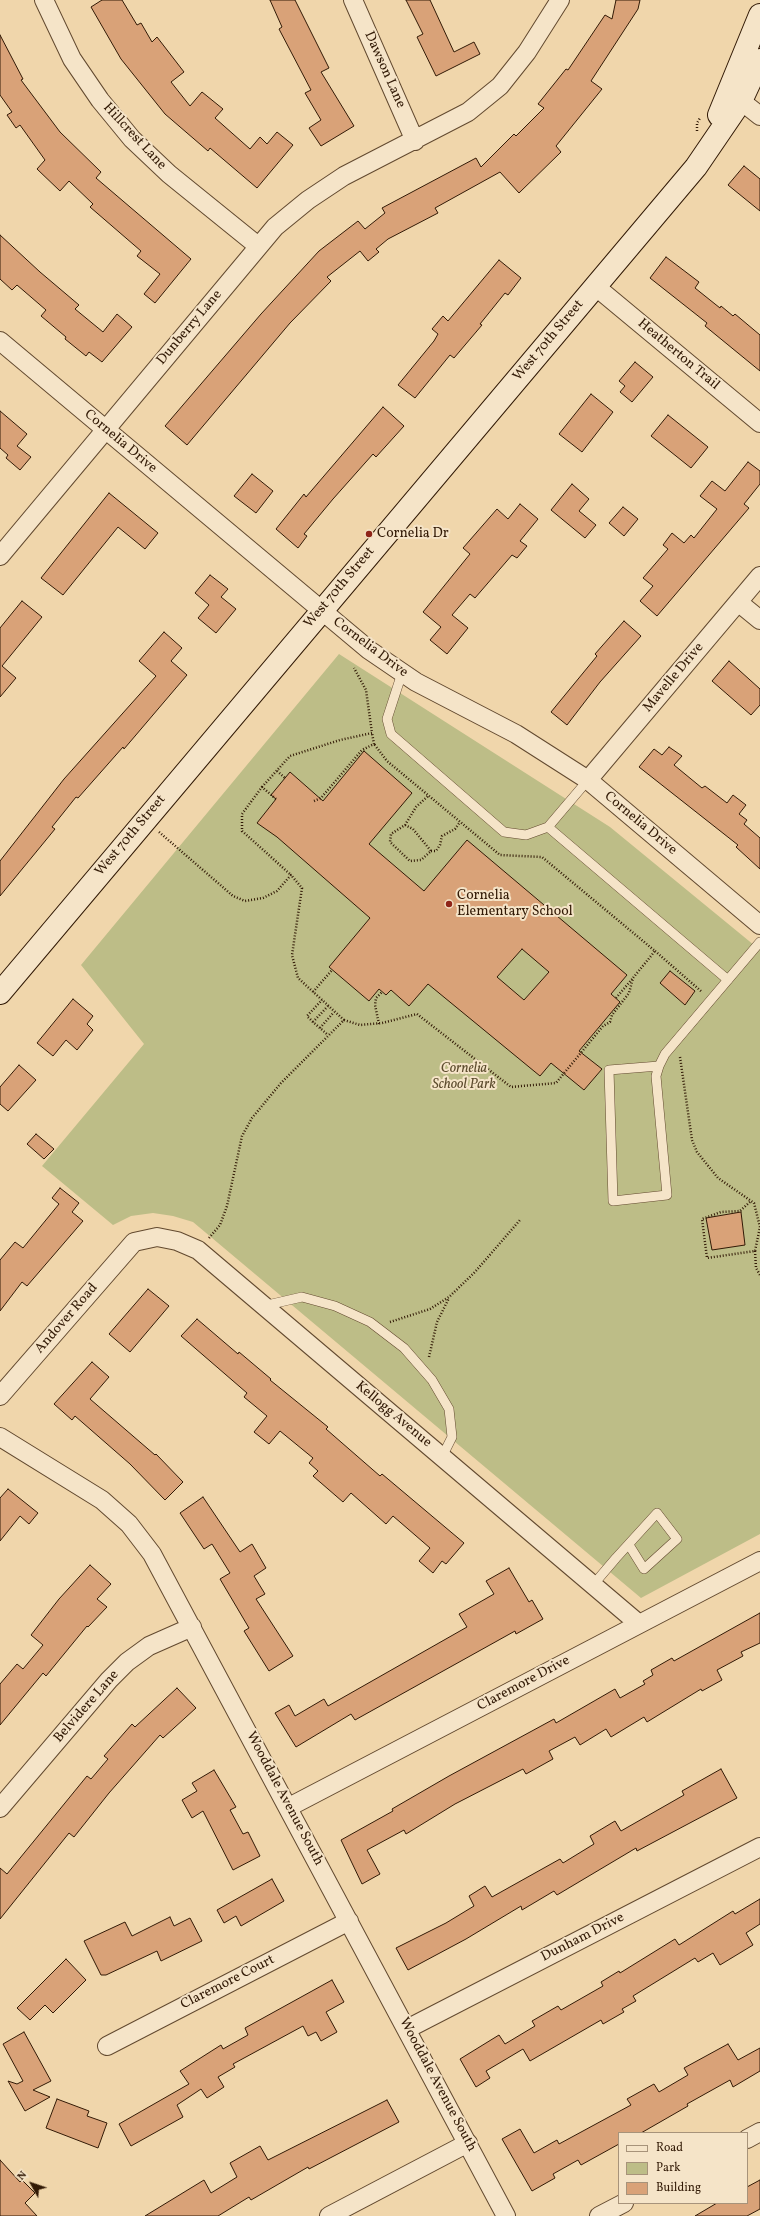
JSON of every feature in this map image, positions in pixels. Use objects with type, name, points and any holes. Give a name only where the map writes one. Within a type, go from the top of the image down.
[{"type":"street","name":"Hillcrest Lane","points":[[44,0],[72,58],[100,100],[132,139],[169,174],[258,246]]},
{"type":"street","name":"Dawson Lane","points":[[353,0],[415,141]]},
{"type":"street","name":"Dunberry Lane","points":[[0,556],[258,246],[292,214],[344,176],[415,141],[468,112],[500,86],[526,52],[560,0]]},
{"type":"street","name":"West 70th Street","points":[[735,96],[760,15]]},
{"type":"street","name":"West 70th Street","points":[[0,992],[696,167],[735,96],[760,60]]},
{"type":"street","points":[[735,96],[760,116]]},
{"type":"street","name":"Heatherton Trail","points":[[595,286],[760,423]]},
{"type":"street","name":"Cornelia Drive","points":[[0,341],[369,650],[402,673],[475,714],[516,734],[588,780],[760,926]]},
{"type":"street","name":"Mavelle Drive","points":[[588,780],[760,576]]},
{"type":"street","points":[[738,602],[760,620]]},
{"type":"street","name":"Kellogg Avenue","points":[[134,1242],[156,1237],[177,1241],[198,1250],[639,1624]]},
{"type":"street","name":"Andover Road","points":[[0,1396],[134,1242]]},
{"type":"street","name":"Wooddale Avenue South","points":[[0,1437],[102,1500],[128,1524],[152,1554],[289,1807],[506,2216]]},
{"type":"street","name":"Claremore Drive","points":[[289,1807],[760,1561]]},
{"type":"street","name":"Belvidere Lane","points":[[0,1808],[109,1680],[127,1662],[149,1646],[192,1627]]},
{"type":"street","name":"Dunham Drive","points":[[407,2029],[760,1847]]},
{"type":"street","name":"Claremore Court","points":[[107,2046],[348,1920]]},
{"type":"street","points":[[748,2138],[760,2132]]},
{"type":"street","points":[[329,2216],[468,2143]]},
{"type":"street","points":[[599,2216],[622,2204]]},
{"type":"lane","points":[[402,673],[387,718],[391,734],[504,832],[526,835],[548,827],[588,780]]},
{"type":"lane","points":[[548,827],[728,980]]},
{"type":"lane","points":[[659,1066],[609,1070],[613,1201],[667,1195],[656,1076],[659,1066],[665,1054],[760,942]]},
{"type":"lane","points":[[264,1306],[302,1297],[335,1306],[377,1327],[404,1348],[426,1373],[449,1409],[452,1437],[442,1457]]},
{"type":"lane","points":[[593,1585],[657,1512],[677,1539],[644,1569],[629,1544]]},
{"type":"path","points":[[354,668],[366,690],[374,744],[387,761],[500,854],[542,857],[702,991],[700,998]]},
{"type":"path","points":[[372,733],[299,752],[290,756],[262,787],[242,814],[242,831],[291,875],[302,888],[292,955],[298,978],[334,1012],[344,1020],[360,1024],[379,1024],[417,1014],[511,1087],[556,1083],[603,1026],[610,1022],[612,1015],[629,993],[633,978]]},
{"type":"path","points":[[314,801],[327,794],[360,755],[374,744]]},
{"type":"path","points":[[277,771],[285,778]]},
{"type":"path","points":[[262,787],[276,799]]},
{"type":"path","points":[[429,795],[416,807],[405,825],[391,834],[390,842],[410,861],[421,860],[431,851],[436,851],[440,845],[442,836],[455,829],[460,822]]},
{"type":"path","points":[[405,825],[413,829],[431,851]]},
{"type":"path","points":[[158,832],[233,896],[245,901],[263,898],[277,891],[291,875]]},
{"type":"path","points":[[616,998],[655,951]]},
{"type":"path","points":[[313,992],[332,970]]},
{"type":"path","points":[[379,1024],[375,1005],[376,998],[382,992]]},
{"type":"path","points":[[322,1000],[307,1016],[328,1035]]},
{"type":"path","points":[[313,1022],[328,1006]]},
{"type":"path","points":[[320,1028],[334,1012]]},
{"type":"path","points":[[198,1250],[220,1225],[227,1206],[242,1136],[252,1118],[281,1083],[344,1020]]},
{"type":"path","points":[[680,1054],[692,1140],[696,1152],[718,1178],[754,1203],[760,1227],[755,1251],[756,1268],[760,1275]]},
{"type":"path","points":[[751,1201],[740,1211],[721,1212],[702,1219],[707,1258],[755,1251]]},
{"type":"path","points":[[377,1327],[430,1309],[449,1297],[475,1272],[520,1220]]},
{"type":"path","points":[[426,1373],[437,1322],[449,1297]]},
{"type":"green space","name":"Cornelia School Park","points":[[339,654],[610,827],[760,950],[760,1534],[641,1598],[193,1222],[173,1216],[153,1213],[131,1216],[113,1225],[42,1166],[144,1044],[81,965]]},
{"type":"building","points":[[102,0],[122,0],[137,25],[141,23],[152,42],[157,37],[184,72],[171,82],[190,106],[202,92],[223,109],[215,118],[250,149],[260,137],[267,144],[277,132],[293,145],[257,188],[210,148],[208,151],[165,114],[121,59],[91,7]]},
{"type":"building","points":[[270,0],[295,0],[329,68],[321,72],[354,126],[321,146],[309,128],[321,120],[305,93],[311,90],[279,29],[282,27]]},
{"type":"building","points":[[406,0],[430,0],[454,52],[474,42],[480,54],[436,76],[417,37],[423,34]]},
{"type":"building","points":[[616,0],[640,0],[638,9],[591,81],[602,89],[556,146],[561,152],[519,193],[500,172],[435,208],[438,213],[388,239],[376,249],[379,252],[368,261],[360,251],[327,277],[331,281],[290,323],[187,445],[165,426],[261,314],[319,251],[358,221],[365,229],[385,213],[382,208],[476,158],[481,167],[514,134],[516,136],[544,108],[538,104],[566,69],[568,70],[605,15],[612,19]]},
{"type":"building","points":[[0,35],[23,79],[21,80],[60,132],[101,172],[96,178],[191,259],[155,303],[144,294],[160,274],[137,256],[141,251],[90,207],[93,204],[69,181],[60,191],[37,169],[45,160],[20,125],[16,128],[7,115],[12,112],[0,95]]},
{"type":"building","points":[[744,166],[760,179],[760,211],[728,185]]},
{"type":"building","points":[[0,235],[79,305],[75,309],[103,332],[117,314],[132,327],[102,362],[89,352],[86,356],[65,339],[66,337],[41,316],[46,310],[17,285],[12,290],[0,279]]},
{"type":"building","points":[[666,257],[699,282],[695,288],[720,308],[721,306],[733,316],[735,314],[760,335],[760,371],[705,326],[707,323],[650,278]]},
{"type":"building","points":[[499,260],[521,278],[508,295],[505,293],[480,324],[482,325],[454,358],[450,355],[415,398],[398,385],[434,341],[438,334],[432,329],[443,316],[448,321]]},
{"type":"building","points":[[635,362],[653,377],[632,402],[620,392],[625,386],[619,381]]},
{"type":"building","points":[[591,394],[613,412],[582,452],[559,434]]},
{"type":"building","points":[[383,407],[404,426],[376,457],[373,454],[333,499],[304,534],[307,536],[298,548],[276,529],[304,494],[306,497]]},
{"type":"building","points":[[0,411],[27,434],[17,446],[31,457],[20,470],[6,458],[8,455],[0,448]]},
{"type":"building","points":[[668,415],[708,447],[691,468],[651,436]]},
{"type":"building","points":[[748,462],[760,471],[760,484],[744,504],[749,508],[657,616],[640,601],[653,586],[643,578],[668,549],[663,545],[672,533],[684,543],[691,535],[694,538],[717,509],[700,496],[712,481],[725,491]]},
{"type":"building","points":[[252,474],[273,491],[256,513],[234,496]]},
{"type":"building","points":[[572,484],[589,499],[579,511],[596,525],[585,538],[551,510]]},
{"type":"building","points":[[109,493],[158,533],[145,549],[118,527],[63,595],[41,578]]},
{"type":"building","points":[[520,504],[538,519],[520,541],[527,546],[517,558],[512,555],[475,598],[470,594],[452,615],[468,628],[447,654],[430,640],[441,627],[423,612],[470,554],[463,548],[497,509],[508,519]]},
{"type":"building","points":[[623,507],[638,519],[624,536],[609,523]]},
{"type":"building","points":[[210,575],[228,589],[221,597],[236,609],[216,633],[198,618],[209,605],[195,593]]},
{"type":"building","points":[[22,601],[42,617],[2,666],[16,678],[0,697],[0,628]]},
{"type":"building","points":[[624,621],[641,636],[600,682],[567,725],[551,712],[597,656],[595,654]]},
{"type":"building","points":[[164,632],[182,648],[171,661],[187,675],[124,749],[123,747],[78,798],[76,797],[52,827],[55,829],[0,896],[0,861],[64,779],[156,676],[139,661]]},
{"type":"building","points":[[729,661],[760,689],[760,705],[751,715],[712,681]]},
{"type":"building","points":[[669,747],[682,756],[674,765],[702,788],[705,786],[727,803],[733,795],[746,805],[739,814],[747,820],[744,824],[760,838],[760,869],[736,847],[738,845],[639,767],[654,749],[662,755]]},
{"type":"building","name":"Cornelia Elementary School","points":[[364,751],[412,793],[369,844],[424,891],[467,840],[627,975],[611,994],[620,1002],[579,1051],[602,1069],[584,1090],[551,1063],[540,1076],[428,984],[409,1006],[391,990],[386,995],[379,989],[369,1001],[329,967],[370,918],[277,837],[257,823],[276,799],[271,795],[290,772],[323,801]],"holes":[[[522,949],[549,972],[524,1000],[497,977]]]},
{"type":"building","points":[[670,971],[695,991],[685,1005],[660,983]]},
{"type":"building","points":[[73,999],[93,1016],[87,1024],[93,1030],[77,1050],[66,1040],[53,1056],[37,1043]]},
{"type":"building","points":[[19,1065],[36,1080],[8,1111],[0,1104],[0,1087]]},
{"type":"building","points":[[36,1134],[54,1149],[44,1159],[27,1144]]},
{"type":"building","points":[[60,1188],[79,1203],[72,1212],[83,1221],[27,1286],[22,1282],[0,1311],[0,1260],[15,1242],[23,1248],[59,1204],[52,1198]]},
{"type":"building","points":[[741,1212],[745,1245],[712,1250],[706,1218]]},
{"type":"building","points":[[148,1289],[169,1306],[130,1352],[109,1334]]},
{"type":"building","points":[[197,1319],[238,1354],[239,1352],[271,1379],[270,1380],[328,1427],[326,1429],[380,1476],[382,1474],[464,1543],[446,1564],[442,1561],[433,1573],[419,1561],[430,1548],[393,1516],[386,1524],[351,1493],[343,1502],[313,1476],[318,1471],[309,1463],[313,1458],[280,1431],[269,1444],[254,1432],[267,1416],[244,1397],[247,1393],[181,1336]]},
{"type":"building","points":[[92,1362],[109,1377],[90,1399],[155,1455],[156,1454],[183,1482],[165,1500],[130,1464],[75,1416],[72,1420],[54,1404]]},
{"type":"building","points":[[8,1489],[38,1513],[29,1524],[20,1516],[0,1541],[0,1498]]},
{"type":"building","points":[[203,1497],[240,1552],[252,1544],[266,1568],[254,1576],[265,1594],[256,1599],[293,1656],[269,1671],[244,1631],[249,1628],[220,1579],[230,1573],[212,1544],[204,1549],[180,1513]]},
{"type":"building","points":[[90,1565],[111,1584],[97,1599],[107,1607],[88,1627],[87,1626],[46,1676],[43,1673],[0,1725],[0,1684],[17,1664],[23,1669],[43,1645],[31,1635],[59,1599]]},
{"type":"building","points":[[509,1568],[529,1602],[532,1600],[543,1619],[516,1634],[515,1631],[355,1720],[351,1714],[296,1747],[275,1713],[289,1705],[295,1716],[324,1699],[328,1706],[467,1627],[459,1614],[494,1594],[486,1581]]},
{"type":"building","points":[[760,1613],[760,1643],[741,1652],[743,1656],[717,1670],[722,1680],[702,1691],[701,1689],[647,1722],[644,1717],[611,1737],[606,1729],[580,1745],[575,1737],[549,1751],[553,1759],[526,1774],[523,1769],[455,1804],[406,1834],[404,1830],[367,1850],[380,1874],[362,1884],[341,1840],[393,1811],[392,1809],[449,1776],[554,1719],[556,1723],[615,1689],[620,1698],[645,1684],[643,1681],[653,1675],[651,1670],[672,1658],[674,1661]]},
{"type":"building","points":[[177,1688],[196,1708],[163,1738],[160,1735],[109,1793],[74,1837],[69,1833],[0,1919],[0,1868],[7,1874],[87,1776],[91,1779],[108,1759],[104,1756],[132,1724],[135,1727]]},
{"type":"building","points":[[721,1769],[737,1798],[637,1851],[636,1848],[557,1895],[554,1891],[522,1910],[521,1906],[466,1939],[408,1970],[396,1948],[446,1923],[474,1906],[469,1896],[485,1886],[492,1897],[560,1859],[563,1863],[594,1844],[590,1836],[615,1821],[621,1831],[684,1795],[682,1791]]},
{"type":"building","points":[[214,1770],[236,1807],[230,1810],[243,1834],[248,1832],[260,1856],[233,1870],[203,1811],[192,1818],[182,1800],[197,1791],[192,1783]]},
{"type":"building","points":[[272,1879],[284,1901],[241,1926],[236,1916],[224,1923],[217,1910]]},
{"type":"building","points":[[760,1899],[760,1924],[746,1933],[753,1945],[720,1965],[713,1953],[698,1962],[695,1958],[633,1996],[636,2001],[622,2009],[624,2012],[603,2024],[601,2020],[530,2061],[523,2049],[486,2071],[490,2078],[476,2087],[460,2059],[499,2035],[505,2044],[535,2026],[532,2021],[558,2006],[561,2010],[603,1986],[601,1982],[619,1971],[620,1973],[675,1939],[679,1945],[733,1911],[735,1914]]},
{"type":"building","points":[[170,1917],[174,1926],[190,1918],[202,1941],[161,1961],[157,1951],[106,1975],[101,1975],[84,1941],[125,1922],[132,1936]]},
{"type":"building","points":[[66,1959],[86,1980],[53,2013],[45,2005],[30,2020],[17,2008]]},
{"type":"building","points":[[332,1980],[344,2002],[326,2012],[337,2032],[321,2041],[316,2032],[308,2036],[303,2026],[233,2064],[235,2067],[218,2077],[224,2087],[207,2098],[201,2089],[177,2105],[183,2117],[131,2146],[119,2124],[189,2084],[180,2071],[221,2045],[223,2049],[248,2035],[245,2028]]},
{"type":"building","points":[[24,2032],[51,2081],[33,2090],[50,2097],[25,2111],[8,2081],[17,2084],[23,2081],[3,2044]]},
{"type":"building","points":[[728,2044],[738,2060],[760,2048],[760,2071],[733,2087],[730,2080],[687,2104],[688,2106],[643,2132],[618,2132],[618,2145],[581,2165],[578,2160],[553,2174],[555,2178],[532,2191],[502,2139],[520,2129],[534,2153],[557,2140],[559,2144],[631,2105],[627,2099],[654,2084],[659,2092],[688,2075],[684,2068]]},
{"type":"building","points":[[57,2099],[89,2111],[87,2116],[107,2123],[98,2148],[46,2128]]},
{"type":"building","points":[[387,2100],[399,2122],[309,2169],[308,2167],[251,2200],[249,2197],[218,2216],[145,2216],[204,2180],[211,2193],[237,2177],[230,2163],[260,2146],[268,2160]]},
{"type":"building","points":[[0,2160],[20,2182],[22,2180],[35,2193],[25,2203],[37,2216],[0,2216]]},
{"type":"building","points":[[760,2180],[760,2209],[747,2216],[695,2216],[715,2204],[748,2204],[748,2186]]},
{"type":"place","name":"Cornelia Dr","points":[[369,534]]},
{"type":"place","name":"Cornelia Elementary School","points":[[449,904]]}]
